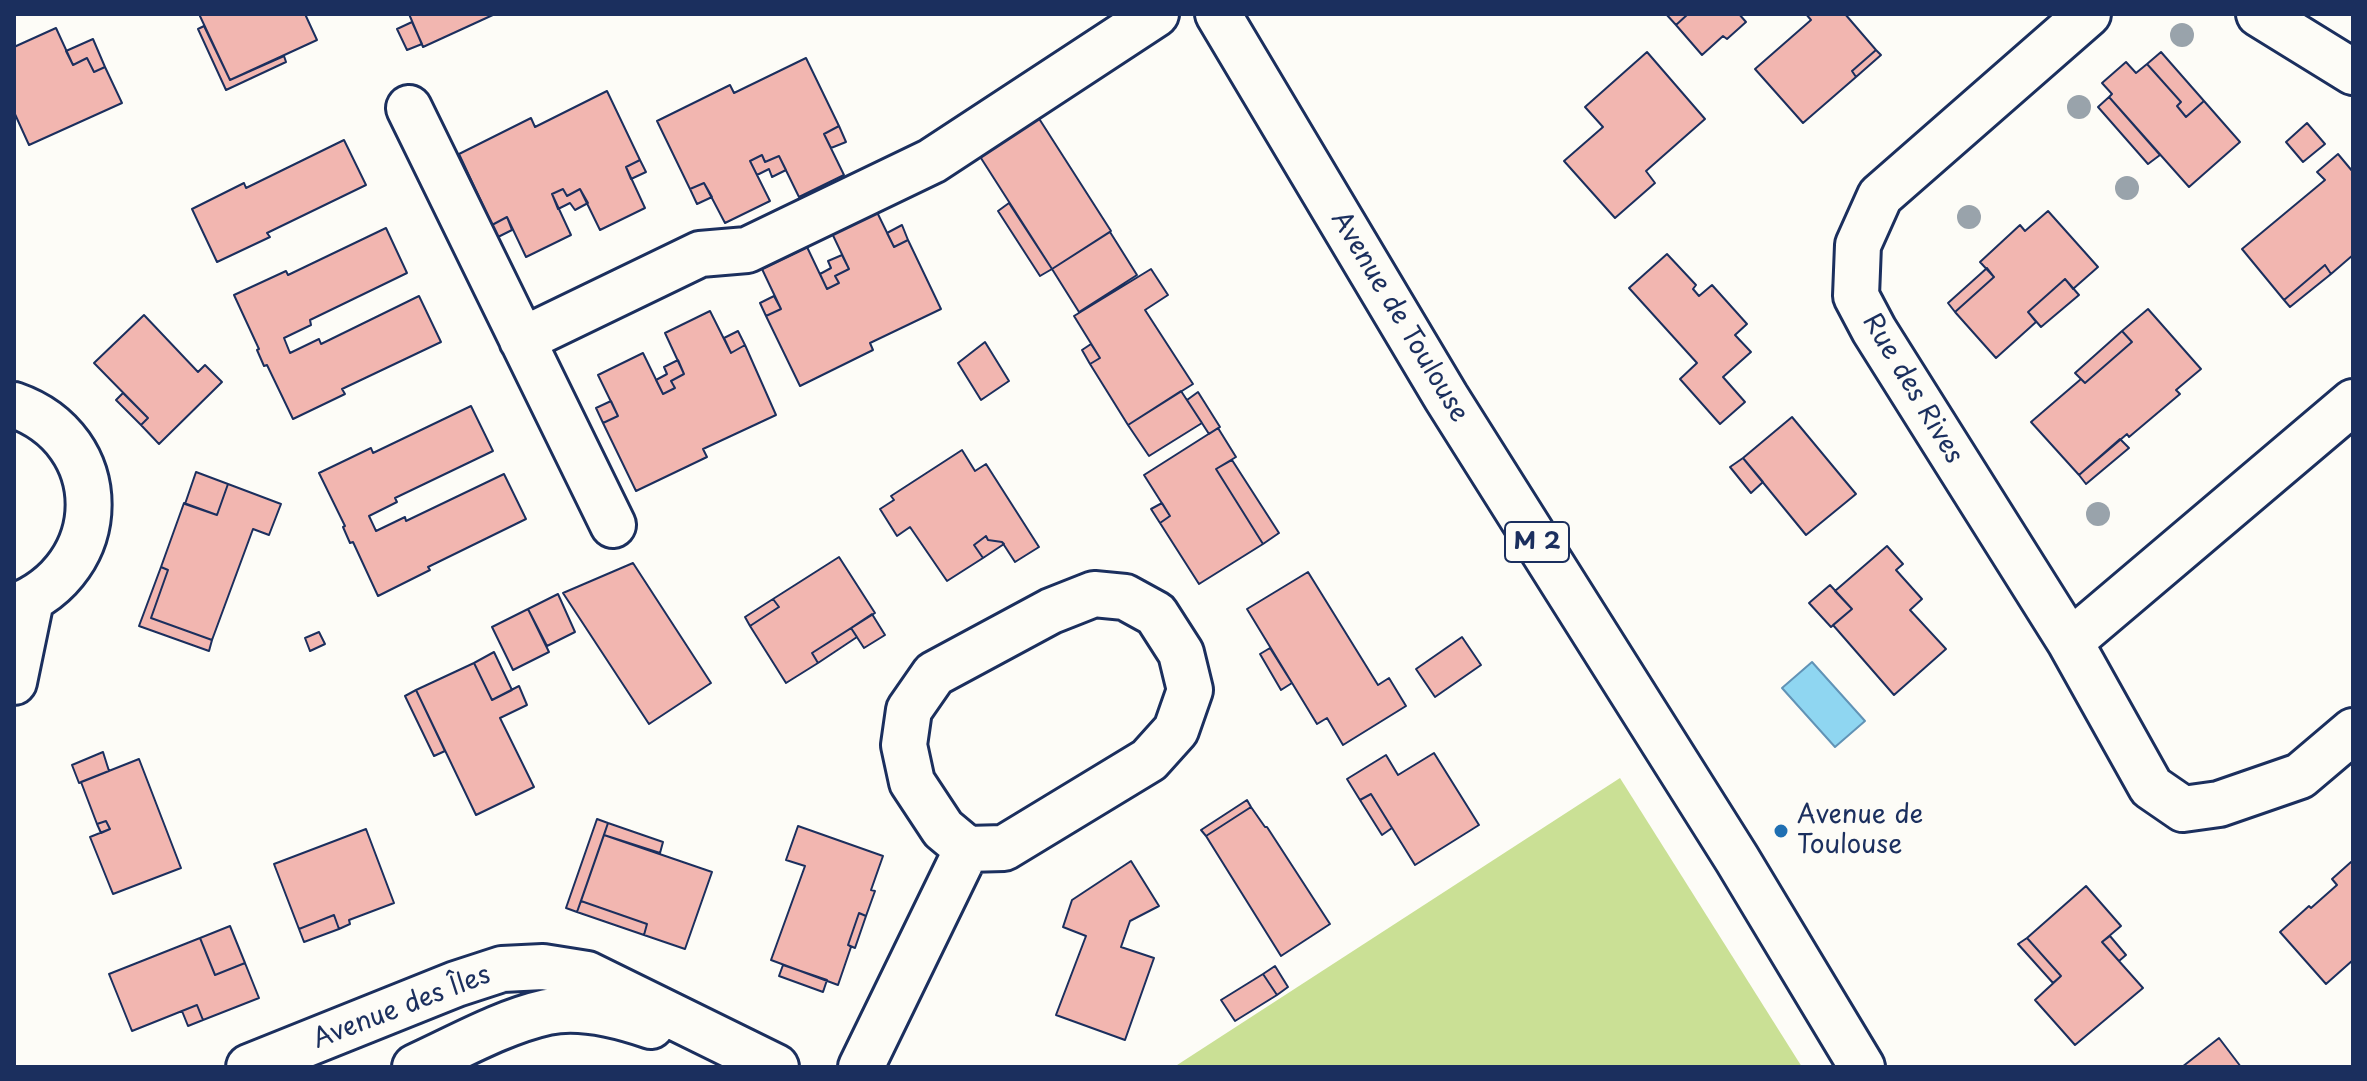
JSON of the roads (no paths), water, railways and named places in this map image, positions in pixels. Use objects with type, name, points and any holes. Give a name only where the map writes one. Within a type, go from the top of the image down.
[{"type":"street","points":[[522,340],[700,254],[747,250],[932,161],[1156,14]]},
{"type":"street","name":"Avenue de Toulouse","points":[[1218,14],[1446,397],[1745,871],[1862,1067]]},
{"type":"street","name":"Rue des Rives","points":[[2088,14],[1880,196],[1858,245],[1856,296],[1874,330],[2070,642],[2151,787],[2183,809],[2219,804],[2300,776],[2353,731]]},
{"type":"street","points":[[2259,14],[2353,72]]},
{"type":"street","points":[[409,108],[613,525]]},
{"type":"street","points":[[2070,642],[2353,402]]},
{"type":"street","points":[[14,405],[35,413],[65,438],[84,471],[89,513],[81,549],[61,579],[23,604],[14,682]]},
{"type":"street","points":[[1094,594],[1125,597],[1156,614],[1181,653],[1190,690],[1176,730],[1149,760],[1004,848],[967,849],[943,829],[912,782],[904,745],[909,710],[934,674],[1051,611],[1094,594]]},
{"type":"street","points":[[861,1067],[967,849]]},
{"type":"street","name":"Avenue des Îles","points":[[249,1067],[456,984],[502,969],[543,967],[587,974],[776,1067]]},
{"type":"street","name":"Avenue des Îles","points":[[415,1067],[498,1029],[548,1012],[591,1011],[631,1020],[769,1067]]},
{"type":"water","points":[[1812,662],[1865,721],[1835,747],[1782,688]]},
{"type":"place","name":"Avenue de Toulouse","points":[[1781,831]]}]
